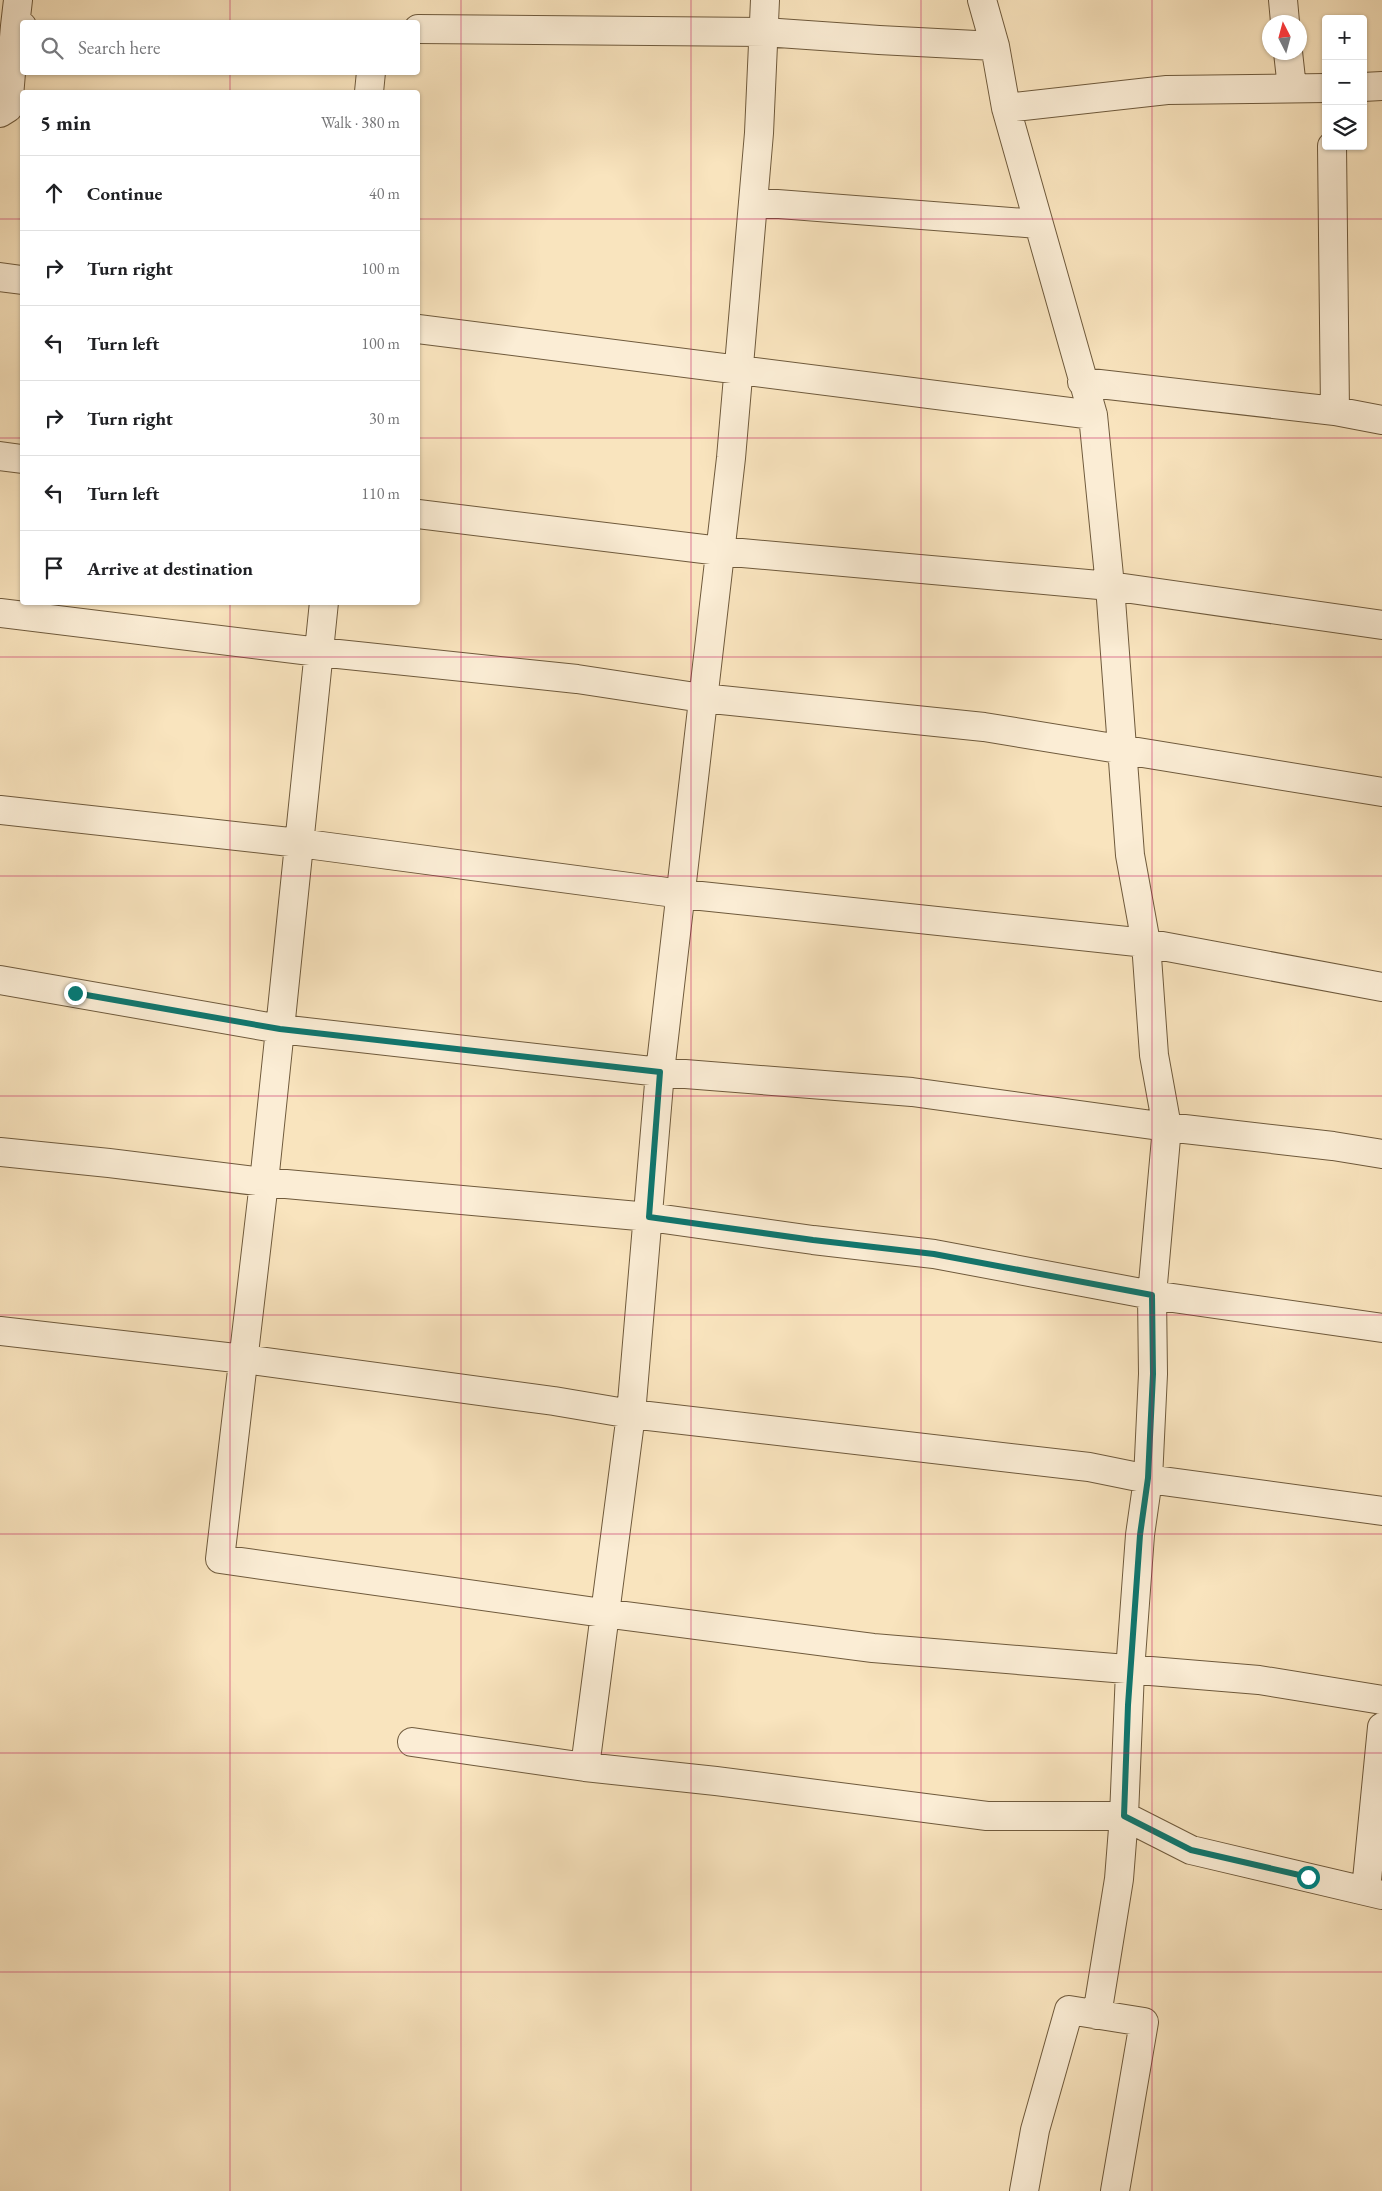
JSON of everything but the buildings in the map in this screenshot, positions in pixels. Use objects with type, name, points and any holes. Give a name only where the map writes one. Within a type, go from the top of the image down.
[{"type":"street","points":[[585,1767],[631,1414],[660,1072],[682,894],[739,371],[753,202],[765,0]]},
{"type":"street","points":[[982,0],[995,46],[1006,108],[1082,382],[1093,415],[1110,586],[1130,855],[1146,942],[1154,1055],[1167,1126],[1152,1295],[1153,1374],[1148,1478],[1140,1535],[1130,1671],[1124,1816],[1119,1879],[1096,2015]]},
{"type":"street","points":[[1283,0],[1284,15]]},
{"type":"street","points":[[0,113],[8,108],[18,17]]},
{"type":"street","points":[[420,29],[764,32],[995,46]]},
{"type":"street","points":[[1289,60],[1292,88]]},
{"type":"street","points":[[369,90],[371,75]]},
{"type":"street","points":[[1367,87],[1382,86]]},
{"type":"street","points":[[1006,108],[1167,90],[1322,88]]},
{"type":"street","points":[[1332,150],[1335,410]]},
{"type":"street","points":[[753,202],[1038,224]]},
{"type":"street","points":[[0,277],[20,280]]},
{"type":"street","points":[[420,329],[1093,415]]},
{"type":"street","points":[[1082,382],[1335,410],[1382,420]]},
{"type":"street","points":[[0,456],[20,459]]},
{"type":"street","points":[[420,514],[720,551],[1110,586],[1382,625]]},
{"type":"street","points":[[324,605],[264,1182],[220,1559],[604,1614],[873,1648],[1130,1671],[1259,1680],[1382,1700]]},
{"type":"street","points":[[0,613],[319,652],[577,679],[702,698],[984,727],[1121,751],[1382,792]]},
{"type":"street","points":[[0,810],[299,843],[682,894],[1146,942],[1382,987]]},
{"type":"street","points":[[0,980],[280,1029],[660,1072],[912,1092],[1333,1146],[1382,1154]]},
{"type":"street","points":[[0,1152],[264,1182],[649,1217],[813,1240],[934,1254],[1152,1295],[1382,1328]]},
{"type":"street","points":[[0,1331],[244,1359],[554,1401],[631,1414],[1089,1467],[1148,1478],[1382,1511]]},
{"type":"street","points":[[412,1742],[585,1767],[716,1781],[987,1816],[1124,1816],[1191,1850],[1374,1893],[1382,1727]]},
{"type":"street","points":[[1024,2191],[1036,2130],[1069,2010],[1144,2022],[1115,2191]]},
{"type":"route","points":[[75,993],[280,1029],[660,1072],[649,1217],[813,1240],[934,1254],[1152,1295],[1153,1374],[1148,1478],[1140,1535],[1127,1722],[1124,1816],[1191,1850],[1308,1877]]}]
